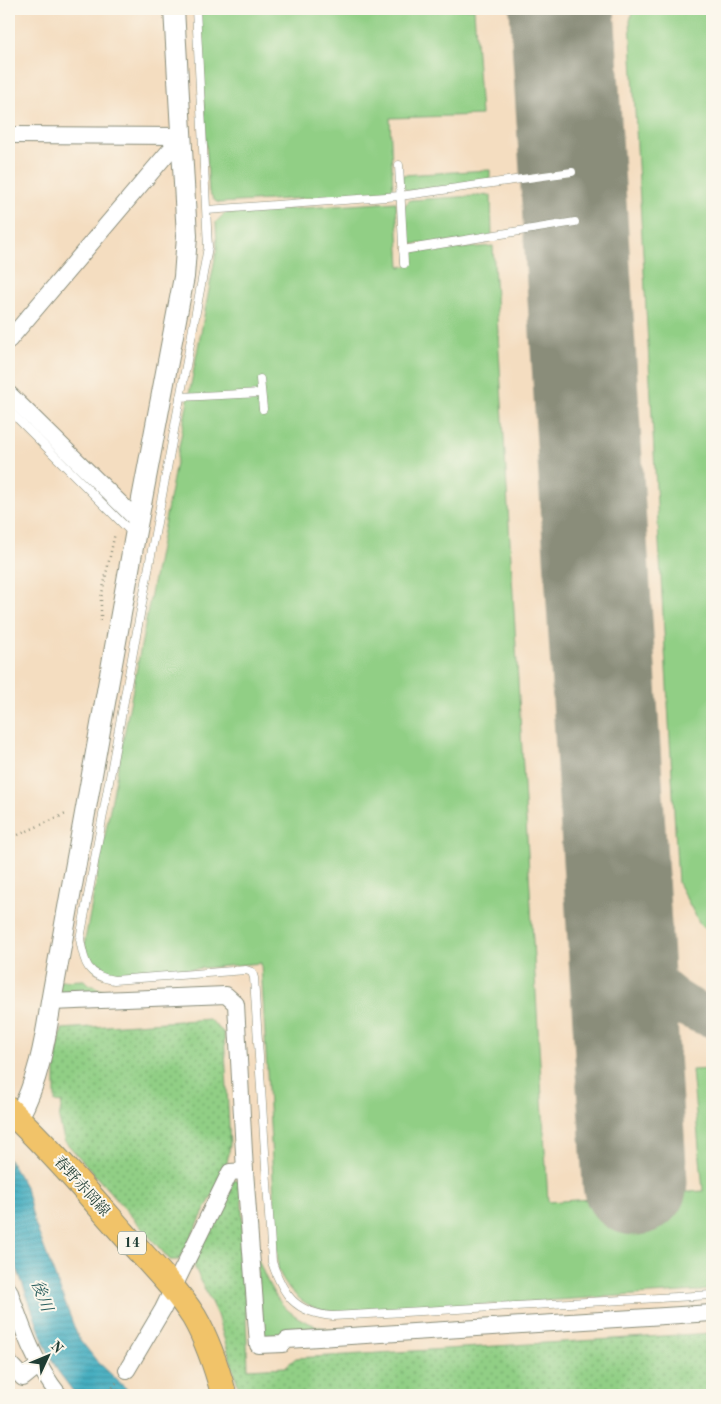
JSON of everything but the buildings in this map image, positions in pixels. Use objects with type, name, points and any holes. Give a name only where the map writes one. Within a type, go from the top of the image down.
[{"type":"main road","name":"春野赤岡線","points":[[13,1114],[172,1288],[194,1318],[206,1342],[224,1395]]},
{"type":"street","points":[[13,1114],[33,1086],[45,1040],[135,536],[184,277],[187,236],[174,9]]},
{"type":"street","points":[[9,135],[182,136]]},
{"type":"street","points":[[9,340],[182,136]]},
{"type":"street","points":[[9,394],[132,515],[139,516]]},
{"type":"street","points":[[51,1002],[226,995],[236,1004],[245,1171],[258,1345],[283,1344],[286,1340],[712,1313]]},
{"type":"street","points":[[127,1370],[163,1309],[230,1172],[245,1171]]},
{"type":"street","points":[[9,1290],[23,1331],[39,1365],[59,1395]]},
{"type":"street","points":[[9,1363],[23,1378],[39,1365]]},
{"type":"lane","points":[[196,9],[208,247],[80,939],[84,958],[90,969],[100,978],[114,980],[246,970],[252,972],[254,978],[272,1262],[287,1296],[303,1308],[313,1313],[333,1316],[712,1295]]},
{"type":"lane","points":[[399,165],[404,264]]},
{"type":"lane","points":[[207,210],[400,196],[572,172]]},
{"type":"lane","points":[[403,250],[575,222]]},
{"type":"lane","points":[[260,379],[263,410]]},
{"type":"lane","points":[[180,397],[261,393]]},
{"type":"lane","points":[[9,410],[135,536]]},
{"type":"path","points":[[9,839],[68,813],[84,819]]},
{"type":"green space","points":[[198,9],[474,9],[481,115],[390,118],[393,191],[391,193],[219,203],[215,201],[209,192]]},
{"type":"green space","points":[[633,9],[712,9],[712,934],[700,924],[678,883],[630,21]]},
{"type":"green space","points":[[490,170],[490,185],[408,191],[402,186],[402,175]]},
{"type":"green space","points":[[491,195],[492,239],[413,244],[406,237],[403,207],[410,200]]},
{"type":"green space","points":[[396,202],[400,267],[407,266],[409,252],[493,246],[548,1202],[703,1191],[692,1070],[712,1069],[712,1290],[341,1314],[320,1310],[311,1306],[295,1295],[278,1269],[261,963],[113,976],[94,969],[88,960],[85,940],[217,248],[216,222],[225,213]]},
{"type":"green space","points":[[84,980],[88,984],[112,994],[64,996],[59,990],[60,981]]},
{"type":"green space","points":[[209,1019],[224,1033],[230,1145],[226,1169],[179,1260],[170,1260],[64,1140],[59,1119],[62,1103],[55,1102],[55,1064],[62,1029]]},
{"type":"green space","points":[[230,1180],[241,1181],[248,1369],[285,1367],[296,1358],[712,1333],[712,1395],[241,1395],[217,1315],[194,1266],[200,1243]]},
{"type":"green space","points":[[256,1254],[269,1284],[284,1306],[305,1321],[336,1331],[262,1337]]},
{"type":"water","name":"後川","points":[[9,1159],[26,1188],[34,1221],[78,1337],[96,1360],[133,1395],[76,1395],[57,1370],[44,1343],[9,1246]]},
{"type":"taxiway","points":[[617,900],[616,918],[618,927],[655,981],[685,1006],[712,1017]]},
{"type":"runway","points":[[562,9],[635,1183]]}]
